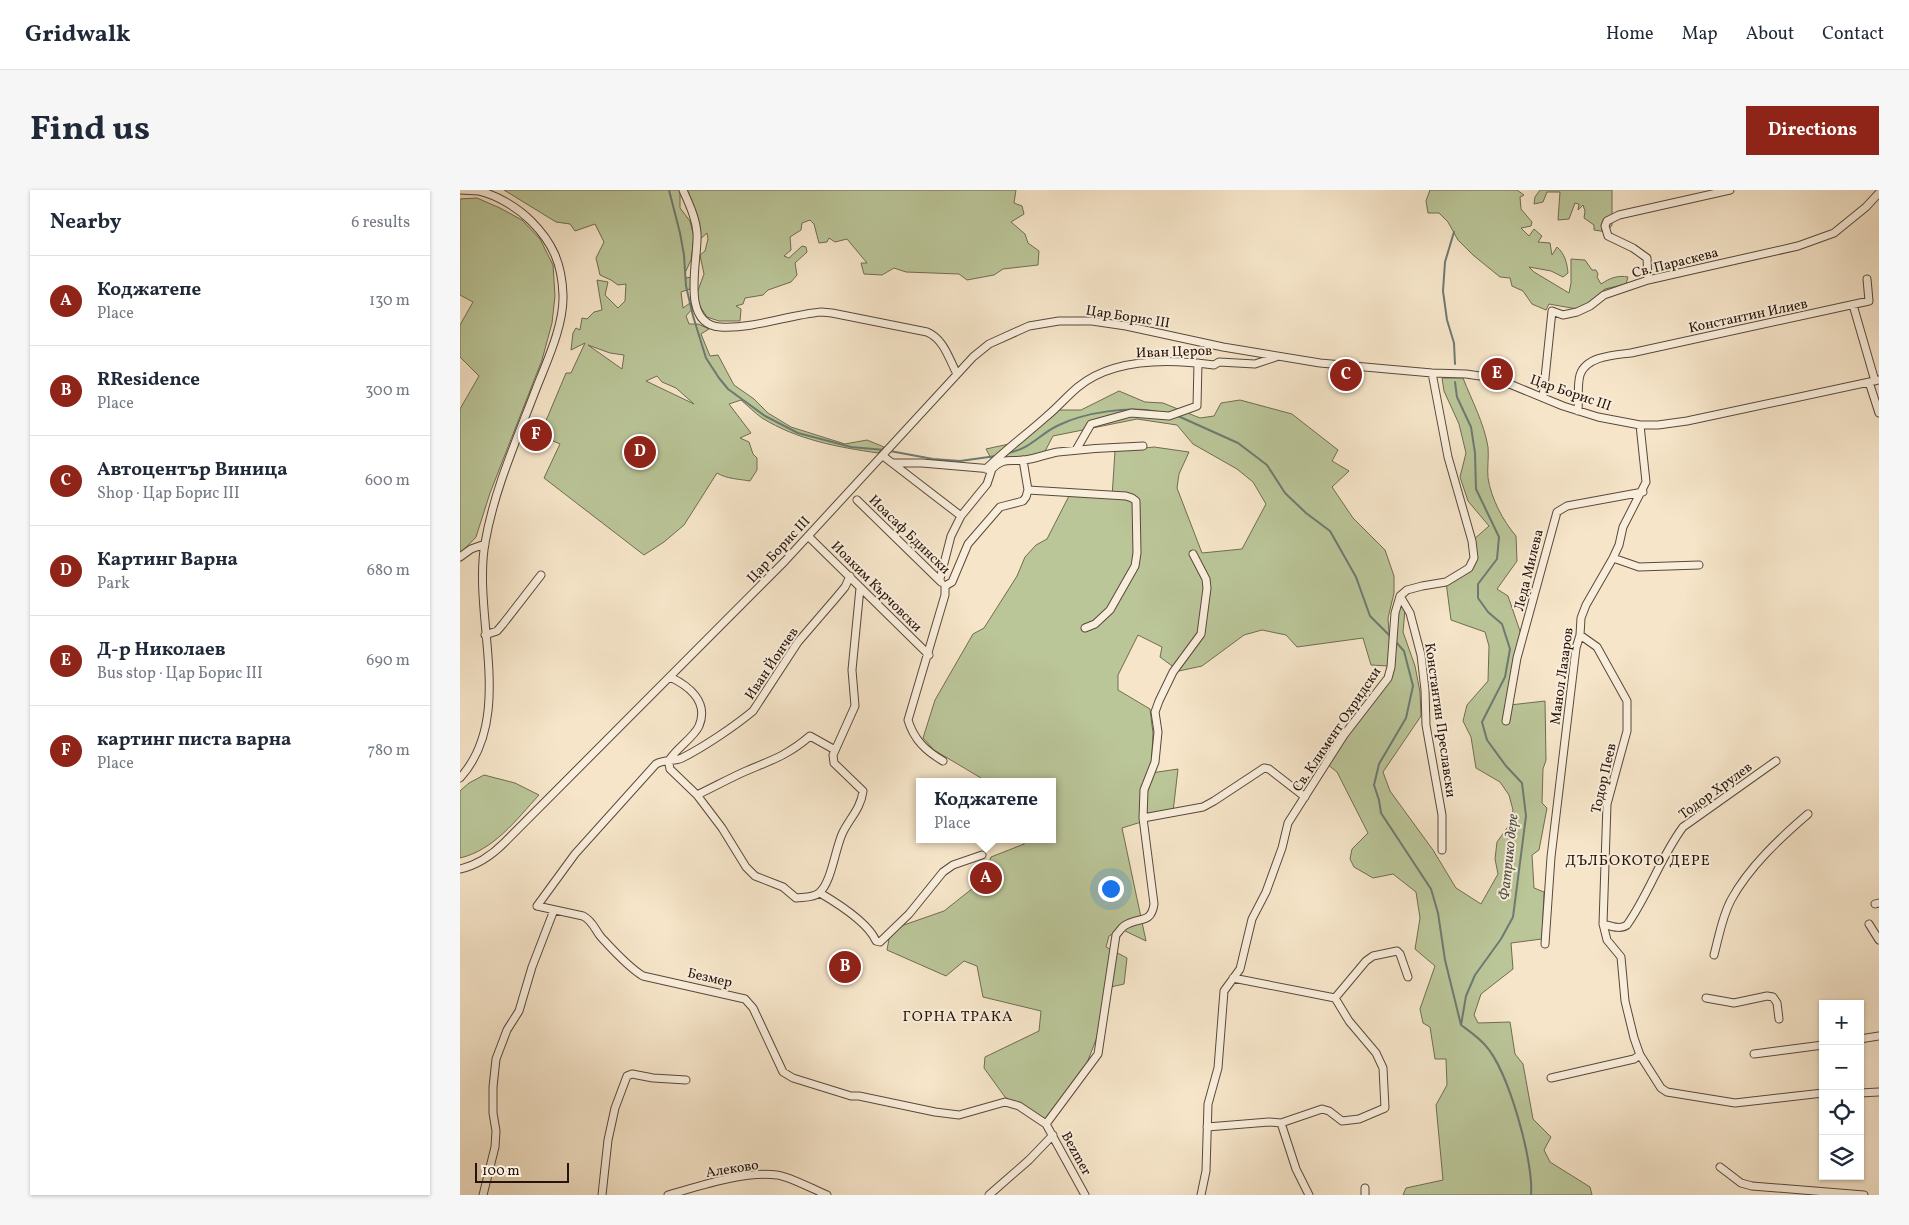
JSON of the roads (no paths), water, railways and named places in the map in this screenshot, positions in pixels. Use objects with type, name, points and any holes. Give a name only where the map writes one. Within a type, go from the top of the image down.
[{"type":"street","points":[[460,190],[480,191],[503,201],[524,214],[544,234],[559,262],[563,296],[559,324],[550,353],[497,491],[485,544],[482,592],[489,687],[486,724],[475,759],[460,778]]},
{"type":"street","points":[[683,190],[693,214],[697,231],[694,282],[696,309],[700,317],[705,321],[719,327],[736,326],[813,313],[832,312],[927,332],[941,342],[957,374]]},
{"type":"street","points":[[1648,280],[1647,258],[1633,248],[1608,236],[1605,226],[1607,221],[1619,215],[1730,190]]},
{"type":"street","name":"Св. Параскева","points":[[1543,397],[1552,311],[1563,314],[1577,312],[1590,306],[1604,295],[1648,280],[1798,246],[1834,233],[1866,207],[1879,193]]},
{"type":"street","points":[[1867,279],[1869,301],[1855,304],[1875,381],[1879,413]]},
{"type":"street","name":"Константин Илиев","points":[[1578,411],[1580,374],[1592,361],[1604,356],[1631,354],[1855,304]]},
{"type":"street","name":"Цар Борис III","points":[[460,869],[473,866],[494,853],[808,536],[973,357],[989,344],[1029,326],[1060,321],[1092,320],[1278,357],[1320,363],[1432,373],[1466,374],[1495,379],[1598,417],[1640,425],[1658,425],[1686,421],[1875,381]]},
{"type":"street","name":"Иван Церов","points":[[989,469],[1079,386],[1105,372],[1141,362],[1182,361],[1214,365],[1219,362],[1255,364],[1278,357]]},
{"type":"street","points":[[1076,450],[1091,424],[1132,413],[1168,416],[1197,406],[1198,363]]},
{"type":"street","points":[[1400,596],[1407,590],[1452,580],[1469,568],[1474,558],[1472,541],[1448,457],[1432,373]]},
{"type":"street","name":"Манол Лазаров","points":[[1545,944],[1551,857],[1581,618],[1586,605],[1613,558],[1619,545],[1623,527],[1646,482],[1640,425]]},
{"type":"street","points":[[893,463],[922,463],[989,469],[1002,461],[1012,459],[1023,460],[1076,450],[1143,446]]},
{"type":"street","points":[[883,456],[961,516]]},
{"type":"street","points":[[943,762],[918,742],[908,720],[929,655],[945,595],[945,586],[952,582],[968,544],[977,531],[1000,507],[1023,501],[1026,497],[1028,490],[1023,460]]},
{"type":"street","points":[[940,580],[950,536],[961,516],[987,484],[989,469]]},
{"type":"street","points":[[1028,490],[1126,496],[1136,502],[1137,553],[1135,566],[1110,610],[1095,624],[1085,628]]},
{"type":"street","name":"Леда Милева","points":[[1506,721],[1517,658],[1557,512],[1567,506],[1642,492]]},
{"type":"street","name":"Иоасаф Бдински","points":[[857,500],[945,586]]},
{"type":"street","name":"Иоаким Кърчовски","points":[[808,536],[929,655]]},
{"type":"street","points":[[460,557],[470,549],[485,544]]},
{"type":"street","points":[[1046,1124],[1098,1054],[1116,935],[1123,926],[1149,918],[1153,914],[1154,904],[1143,818],[1144,790],[1154,762],[1158,732],[1155,712],[1159,701],[1173,672],[1201,634],[1207,588],[1206,580],[1194,554]]},
{"type":"street","points":[[1613,558],[1640,567],[1699,566]]},
{"type":"street","points":[[486,635],[497,631],[541,575]]},
{"type":"street","name":"Иван Йончев","points":[[670,759],[680,759],[743,719],[753,710],[798,642],[835,600],[845,587],[850,576]]},
{"type":"street","points":[[670,677],[691,689],[698,700],[700,713],[699,725],[670,759],[670,769],[697,794],[722,828],[746,867],[755,876],[783,887],[796,898],[814,896],[820,893],[827,879],[842,833],[858,809],[863,791],[834,763],[833,755],[855,706],[852,670],[860,588]]},
{"type":"street","name":"Св. Климент Охридски","points":[[1201,1195],[1206,1171],[1208,1104],[1218,1068],[1224,991],[1240,969],[1252,919],[1266,892],[1282,848],[1288,822],[1344,736],[1388,678],[1391,668],[1395,613],[1400,596]]},
{"type":"street","name":"Константин Преславски","points":[[1400,596],[1410,613],[1421,655],[1426,724],[1443,823],[1442,850]]},
{"type":"street","name":"Тодор Пеев","points":[[1580,635],[1598,648],[1627,702],[1627,731],[1607,804],[1603,924],[1607,940],[1621,958],[1624,1001],[1640,1055],[1661,1088],[1667,1092],[1735,1103],[1819,1093]]},
{"type":"street","points":[[697,794],[746,771],[775,760],[810,736],[835,750]]},
{"type":"street","name":"Безмер","points":[[670,759],[656,764],[611,812],[562,870],[537,906],[589,919],[605,941],[636,972],[643,976],[745,999],[753,1008],[783,1072],[792,1078],[851,1096],[954,1115],[1008,1102],[1031,1112],[1046,1124]]},
{"type":"street","name":"Тодор Хрулев","points":[[1603,924],[1624,928],[1650,887],[1672,842],[1682,828],[1776,761]]},
{"type":"street","points":[[1143,818],[1203,807],[1264,768],[1269,769],[1305,798]]},
{"type":"street","points":[[1714,955],[1722,921],[1731,900],[1741,884],[1767,854],[1808,814]]},
{"type":"street","points":[[820,893],[842,906],[871,932],[876,941],[880,942],[909,914],[943,872],[953,865],[982,855]]},
{"type":"street","points":[[483,1195],[496,1147],[493,1087],[496,1059],[518,1011],[532,967],[554,910]]},
{"type":"street","points":[[1869,924],[1879,940]]},
{"type":"street","points":[[1335,998],[1366,961],[1382,953],[1399,952],[1408,977]]},
{"type":"street","points":[[1207,1126],[1281,1123],[1322,1109],[1342,1122],[1359,1119],[1385,1108],[1383,1068],[1376,1053],[1348,1021],[1335,998],[1233,978]]},
{"type":"street","points":[[1706,998],[1734,1003],[1768,996],[1773,997],[1777,1003],[1779,1019]]},
{"type":"street","points":[[1864,1038],[1879,1036]]},
{"type":"street","points":[[1754,1054],[1819,1046]]},
{"type":"street","points":[[1551,1078],[1634,1059],[1640,1055]]},
{"type":"street","points":[[602,1195],[608,1140],[614,1108],[627,1076],[632,1074],[653,1078],[686,1080]]},
{"type":"street","points":[[1864,1093],[1879,1092]]},
{"type":"street","points":[[1281,1123],[1296,1169],[1309,1195]]},
{"type":"street","name":"Bezmer","points":[[1046,1124],[1085,1195]]},
{"type":"street","points":[[989,1195],[1022,1167],[1053,1135]]},
{"type":"street","points":[[1720,1167],[1741,1183],[1752,1186],[1864,1195]]},
{"type":"street","name":"Алеково","points":[[668,1195],[747,1176],[778,1175],[828,1195]]},
{"type":"waterway","points":[[669,190],[680,233],[686,286],[693,316],[706,358],[728,389],[765,416],[798,433],[851,447],[885,450]]},
{"type":"waterway","name":"Фатрико дере","points":[[1454,232],[1445,262],[1443,291],[1447,320],[1454,343],[1455,364]]},
{"type":"waterway","name":"Фатрико дере","points":[[1455,382],[1457,397],[1471,427],[1475,453],[1476,489],[1499,537],[1497,559],[1478,584],[1478,598],[1488,612],[1502,624],[1510,649],[1505,677],[1482,722],[1487,740],[1506,766],[1522,783],[1526,816],[1513,917],[1501,939],[1475,975],[1466,996],[1461,1025],[1485,1045],[1494,1057],[1502,1074],[1524,1139],[1531,1180],[1531,1195]]},
{"type":"waterway","points":[[1008,453],[1023,448],[1070,420],[1108,411],[1147,410],[1158,412]]},
{"type":"waterway","points":[[1178,416],[1238,443],[1267,465],[1285,493],[1306,513],[1330,531],[1356,577],[1370,616],[1390,636]]},
{"type":"waterway","points":[[890,451],[933,459],[960,461],[996,456]]},
{"type":"waterway","points":[[1395,641],[1404,651],[1413,686],[1406,718],[1379,764],[1374,785],[1381,813],[1431,889],[1438,913],[1445,960],[1461,1025]]},
{"type":"place","name":"Д-р Николаев","points":[[1497,374]]},
{"type":"place","name":"Автоцентър Виница","points":[[1346,375]]},
{"type":"place","name":"картинг писта варна","points":[[536,435]]},
{"type":"place","name":"Картинг Варна","points":[[640,452]]},
{"type":"place","name":"Коджатепе","points":[[986,878]]},
{"type":"place","name":"RResidence","points":[[845,967]]},
{"type":"district","name":"ДЪЛБОКОТО ДЕРЕ","points":[[1638,860]]},
{"type":"district","name":"ГОРНА ТРАКА","points":[[958,1016]]}]
